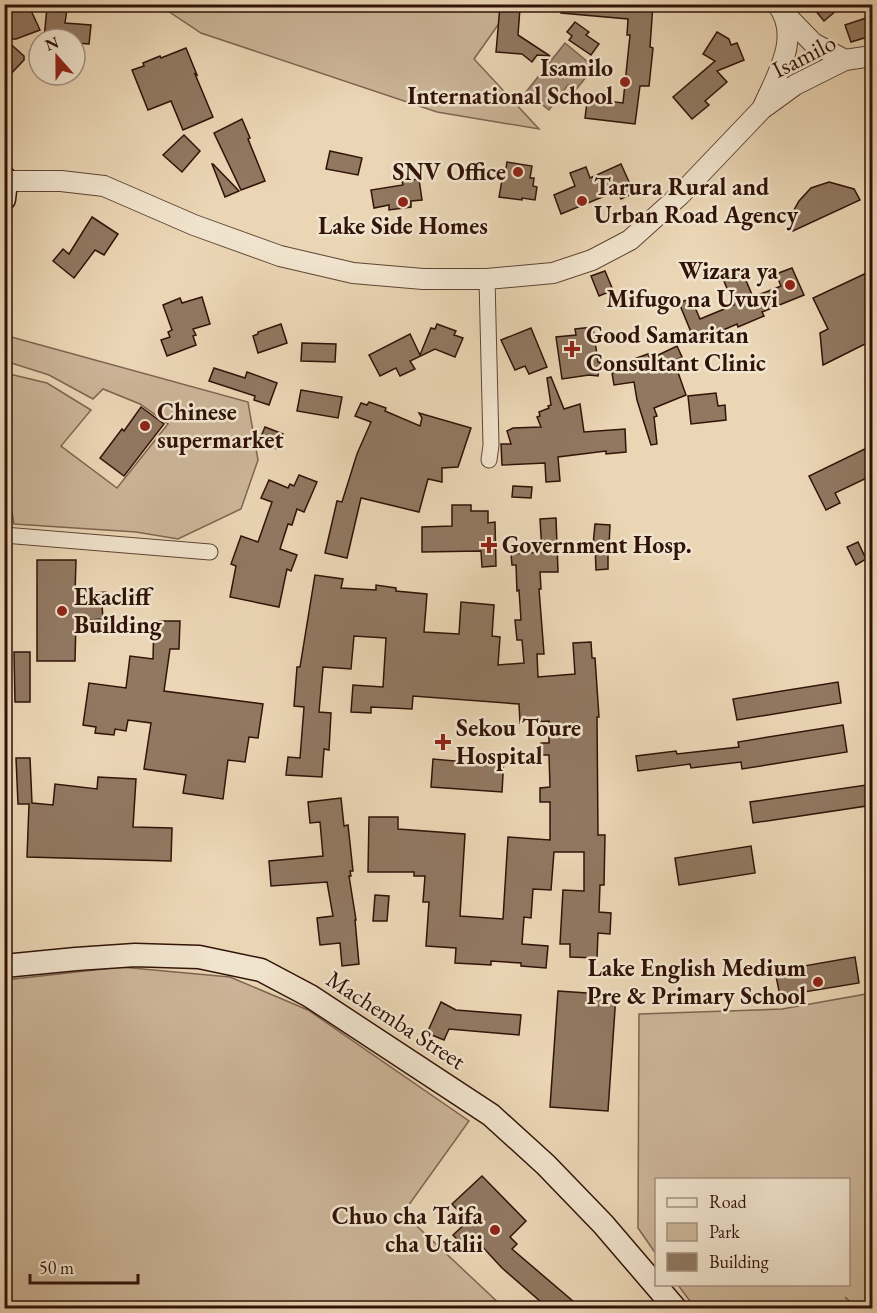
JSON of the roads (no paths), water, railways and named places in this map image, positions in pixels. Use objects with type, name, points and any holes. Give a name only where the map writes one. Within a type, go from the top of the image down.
[{"type":"main road","name":"Machemba Street","points":[[4,966],[135,955],[200,957],[261,970],[327,1007],[491,1115],[546,1165],[603,1224],[655,1285]]},
{"type":"main road","name":"Machemba Street","points":[[656,1286],[675,1308]]},
{"type":"street","points":[[780,9],[813,43],[845,60]]},
{"type":"street","points":[[5,186],[61,181],[104,186],[194,225],[280,256],[353,273],[423,279],[487,279],[553,273],[592,260],[630,240],[680,195],[762,109],[783,63],[789,40],[780,9]]},
{"type":"street","name":"Isamilo","points":[[762,109],[795,85],[845,60],[873,56]]},
{"type":"street","points":[[487,279],[491,445],[489,460]]},
{"type":"street","points":[[4,535],[210,552]]},
{"type":"place","name":"Isamilo International School","points":[[625,82]]},
{"type":"place","name":"SNV Office","points":[[518,172]]},
{"type":"place","name":"Tarura Rural and Urban Road Agency","points":[[582,201]]},
{"type":"place","name":"Lake Side Homes","points":[[403,202]]},
{"type":"place","name":"Wizara ya Mifugo na Uvuvi","points":[[790,285]]},
{"type":"place","name":"Good Samaritan Consultant Clinic","points":[[572,349]]},
{"type":"place","name":"Chinese supermarket","points":[[145,426]]},
{"type":"place","name":"Government Hosp.","points":[[489,545]]},
{"type":"place","name":"Ekacliff Building","points":[[62,611]]},
{"type":"place","name":"Sekou Toure Hospital","points":[[443,742]]},
{"type":"place","name":"Lake English Medium Pre & Primary School","points":[[818,982]]},
{"type":"place","name":"Chuo cha Taifa cha Utalii","points":[[495,1230]]}]
